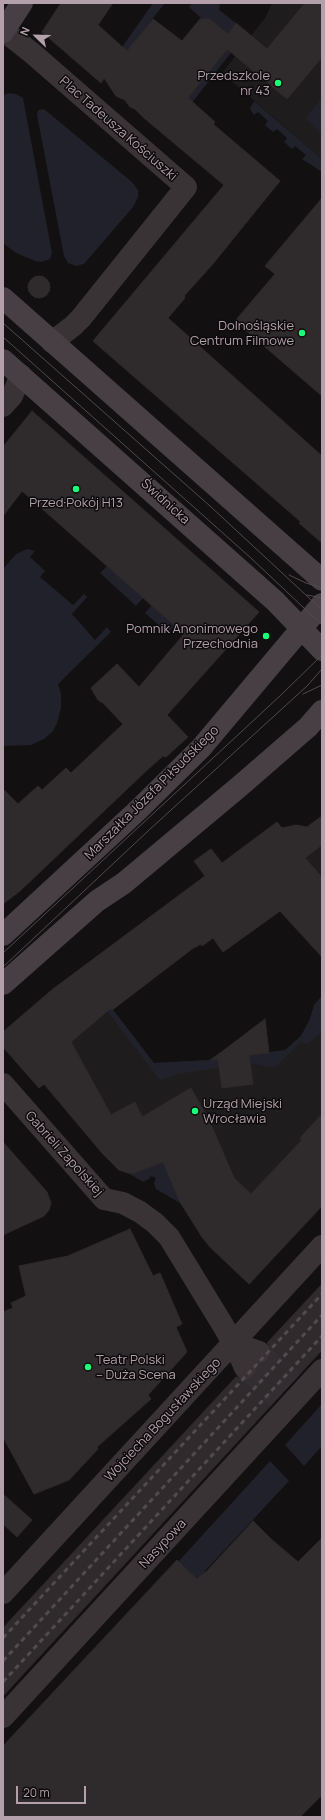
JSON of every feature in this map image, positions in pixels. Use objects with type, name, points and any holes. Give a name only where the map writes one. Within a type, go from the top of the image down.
[{"type":"street","points":[[3,31],[22,3]]},
{"type":"street","name":"Plac Tadeusza Kościuszki","points":[[3,31],[32,53],[186,187],[81,318],[52,342]]},
{"type":"street","points":[[3,298],[322,580]]},
{"type":"street","name":"Świdnicka","points":[[3,360],[275,601],[302,627],[322,650]]},
{"type":"street","points":[[3,406],[12,396],[21,375]]},
{"type":"street","name":"Marszałka Józefa Piłsudskiego","points":[[3,935],[138,810],[201,748],[322,604]]},
{"type":"street","points":[[3,984],[98,901],[124,883],[240,786],[308,727],[322,711]]},
{"type":"street","name":"Gabrieli Zapolskiej","points":[[3,1084],[104,1199],[123,1203],[140,1212],[155,1223],[169,1237],[233,1343]]},
{"type":"street","name":"Wojciecha Bogusławskiego","points":[[3,1593],[322,1246]]},
{"type":"street","points":[[233,1343],[252,1360]]},
{"type":"street","name":"Nasypowa","points":[[3,1717],[290,1395],[322,1370]]},
{"type":"shaded area","points":[[153,3],[165,3],[127,51],[122,47]]},
{"type":"shaded area","points":[[192,3],[220,3],[219,10],[236,23],[228,34],[210,19],[202,19],[189,7]]},
{"type":"shaded area","name":"Przedszkole nr 43","points":[[272,3],[322,3],[322,159],[222,73],[265,18]]},
{"type":"shaded area","points":[[242,28],[247,32],[191,104],[186,101]]},
{"type":"shaded area","points":[[9,93],[16,94],[23,98],[52,253],[50,259],[41,262],[16,253],[3,243],[3,95]]},
{"type":"shaded area","points":[[322,98],[322,134],[307,120],[307,116]]},
{"type":"shaded area","points":[[254,101],[322,159],[322,172],[302,159],[306,155],[295,146],[292,149],[284,142],[287,138],[277,129],[273,132],[265,125],[268,121],[258,112],[254,115],[250,109]]},
{"type":"shaded area","points":[[44,109],[132,182],[138,190],[138,197],[133,207],[84,264],[76,266],[68,263],[64,256],[37,115],[38,110]]},
{"type":"shaded area","points":[[27,549],[35,551],[30,557],[45,571],[40,577],[73,605],[84,594],[87,597],[72,614],[95,640],[107,627],[111,632],[58,684],[61,694],[61,708],[53,731],[44,739],[31,745],[4,746],[3,569],[16,554]]},
{"type":"shaded area","points":[[107,566],[143,598],[136,606],[100,573]]},
{"type":"shaded area","points":[[152,605],[174,626],[168,633],[145,613]]},
{"type":"shaded area","points":[[322,845],[322,877],[305,858]]},
{"type":"shaded area","name":"Urząd Miejski Wrocławia","points":[[162,908],[192,949],[113,1010],[153,1063],[209,1060],[285,1050],[301,1036],[310,1019],[314,1005],[322,998],[322,1204],[250,1284],[210,1247],[202,1237],[180,1202],[163,1162],[133,1173],[119,1170],[44,1084],[39,1088],[3,1047],[3,1033],[8,1027],[53,989],[104,951],[105,954],[120,943],[118,940]]},
{"type":"shaded area","points":[[320,998],[322,998],[322,1032],[306,1045],[302,1041],[274,1068],[250,1063],[179,1074],[160,1080],[107,1011],[111,1008],[154,1063],[209,1060],[222,1051],[231,1057],[285,1050],[301,1036],[310,1019],[314,1005]]},
{"type":"shaded area","points":[[163,1162],[180,1203],[156,1189],[154,1183],[156,1178],[151,1176],[143,1182],[128,1173],[133,1173]]},
{"type":"shaded area","points":[[322,1404],[322,1446],[304,1466],[285,1445]]},
{"type":"shaded area","points":[[270,1461],[289,1481],[205,1571],[206,1573],[199,1580],[178,1562]]},
{"type":"building","points":[[61,3],[113,3],[98,25],[127,51],[153,19],[182,41],[200,19],[210,19],[228,34],[236,23],[267,49],[305,3],[322,3],[322,57],[287,99],[227,49],[188,98],[215,122],[213,124],[280,181],[212,265],[184,296],[185,298],[168,318],[322,456],[322,543],[299,523],[301,522],[93,341],[224,185],[135,109],[130,107],[125,100],[116,96],[104,78],[101,83],[42,32]]},
{"type":"building","points":[[322,198],[322,396],[235,321],[275,274],[265,266]]},
{"type":"building","points":[[39,276],[47,279],[50,287],[47,295],[39,298],[31,295],[28,287],[31,279]]},
{"type":"building","points":[[32,411],[259,612],[167,715],[188,737],[166,757],[163,756],[145,772],[20,891],[3,904],[3,789],[18,804],[38,786],[42,790],[66,768],[71,773],[123,724],[103,703],[98,700],[91,688],[117,664],[139,687],[184,634],[22,491],[3,516],[3,447]]},
{"type":"building","points":[[322,816],[322,845],[305,858],[322,877],[322,957],[280,911],[223,952],[213,938],[202,946],[201,944],[192,949],[112,1010],[111,1008],[71,1042],[111,1115],[135,1102],[142,1117],[191,1088],[210,1122],[234,1178],[251,1194],[302,1140],[300,1138],[322,1114],[322,1206],[249,1284],[210,1247],[202,1237],[180,1202],[163,1162],[134,1173],[119,1170],[102,1153],[44,1084],[39,1088],[3,1047],[3,1032],[53,989],[205,876],[194,861],[211,849],[222,863],[277,822],[282,828],[296,825],[307,827]]},
{"type":"building","points":[[265,1019],[269,1053],[249,1055],[253,1084],[222,1088],[218,1059],[211,1060]]},
{"type":"building","points":[[3,1142],[47,1192],[51,1203],[49,1210],[44,1216],[3,1235]]},
{"type":"building","name":"Teatr Polski – Duża Scena","points":[[130,1229],[153,1276],[160,1273],[182,1324],[176,1327],[187,1352],[148,1395],[151,1399],[97,1447],[98,1449],[69,1480],[34,1494],[3,1437],[3,1312],[13,1308],[11,1303],[26,1296],[19,1266],[68,1256]]},
{"type":"building","points":[[322,1284],[322,1350],[3,1696],[3,1628],[236,1377],[244,1380],[250,1380],[255,1376],[257,1364],[267,1362],[271,1356],[271,1349],[267,1343]]},
{"type":"building","points":[[3,1494],[32,1520],[17,1537],[3,1524]]},
{"type":"building","points":[[253,1521],[298,1562],[322,1538],[322,1795],[300,1817],[3,1817],[3,1746],[177,1560],[197,1579],[206,1572]]},
{"type":"tunnel","points":[[259,1352],[292,1383]]},
{"type":"tunnel","points":[[245,1368],[278,1398]]},
{"type":"tram line","points":[[3,323],[210,506],[322,610]]},
{"type":"tram line","points":[[3,337],[252,559],[322,625]]},
{"type":"tram line","points":[[289,575],[306,583],[322,588]]},
{"type":"tram line","points":[[307,595],[322,598]]},
{"type":"tram line","points":[[3,953],[322,655]]},
{"type":"tram line","points":[[3,967],[148,831],[307,686],[322,669]]},
{"type":"tram line","points":[[303,694],[322,685]]},
{"type":"railway","points":[[3,1638],[322,1294]]},
{"type":"railway","points":[[3,1661],[322,1315]]},
{"type":"railway","points":[[3,1682],[322,1336]]},
{"type":"place","name":"Przedszkole nr 43","points":[[278,83]]},
{"type":"place","name":"Dolnośląskie Centrum Filmowe","points":[[302,333]]},
{"type":"place","name":"Przed·Pokój H13","points":[[76,489]]},
{"type":"place","name":"Pomnik Anonimowego Przechodnia","points":[[266,636]]},
{"type":"place","name":"Urząd Miejski Wrocławia","points":[[195,1111]]},
{"type":"place","name":"Teatr Polski – Duża Scena","points":[[88,1367]]}]
